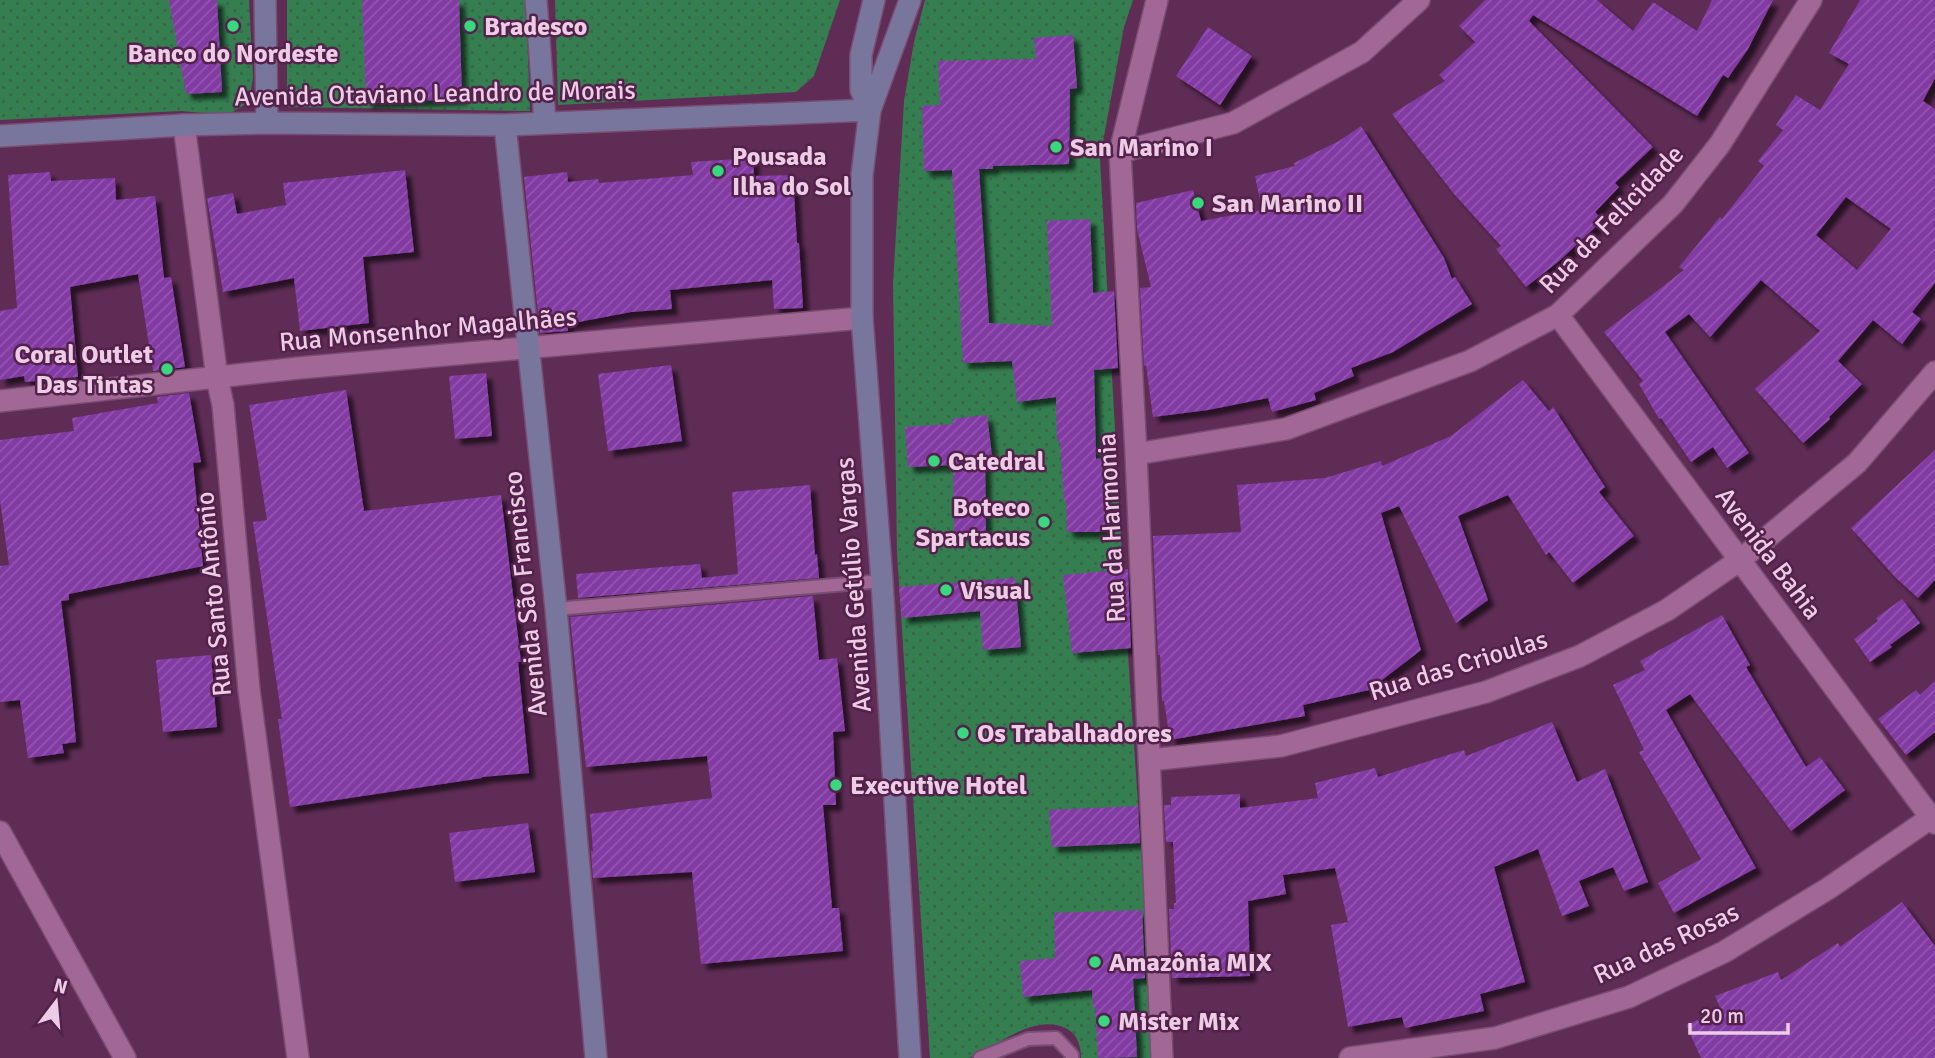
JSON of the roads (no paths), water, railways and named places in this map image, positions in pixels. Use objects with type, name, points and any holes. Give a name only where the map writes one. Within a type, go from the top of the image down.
[{"type":"street","points":[[265,0],[267,123]]},
{"type":"street","points":[[536,0],[545,122]]},
{"type":"street","name":"Avenida Getúlio Vargas","points":[[870,110],[861,90],[861,55],[874,0]]},
{"type":"street","name":"Avenida Getúlio Vargas","points":[[910,1058],[882,581],[862,318],[862,175],[870,110],[911,0]]},
{"type":"street","name":"Rua da Harmonia","points":[[1157,0],[1120,152],[1162,1058]]},
{"type":"street","points":[[1120,152],[1233,122],[1362,52],[1419,0]]},
{"type":"street","name":"Rua da Felicidade","points":[[1136,454],[1286,429],[1470,361],[1558,315],[1673,204],[1720,144],[1811,0]]},
{"type":"street","name":"Avenida Otaviano Leandro de Morais","points":[[0,136],[184,125],[505,125],[870,110]]},
{"type":"street","name":"Rua Santo Antônio","points":[[184,125],[217,378],[223,405],[249,690],[298,1058]]},
{"type":"street","name":"Avenida São Francisco","points":[[505,125],[556,609],[596,1058]]},
{"type":"street","name":"Avenida Bahia","points":[[1558,315],[1934,819]]},
{"type":"street","name":"Rua Monsenhor Magalhães","points":[[0,401],[299,369],[862,318]]},
{"type":"street","name":"Rua das Crioulas","points":[[1150,760],[1281,746],[1486,692],[1591,650],[1667,610],[1740,560],[1857,463],[1935,372]]},
{"type":"street","name":"Rua das Rosas","points":[[1350,1058],[1495,1038],[1629,996],[1724,952],[1829,888],[1934,819]]},
{"type":"street","points":[[0,832],[125,1058]]},
{"type":"lane","points":[[556,609],[882,581]]},
{"type":"lane","points":[[980,1058],[1028,1039],[1056,1038],[1073,1058]]},
{"type":"place","name":"Banco do Nordeste","points":[[233,26]]},
{"type":"place","name":"Bradesco","points":[[470,26]]},
{"type":"place","name":"San Marino I","points":[[1056,147]]},
{"type":"place","name":"Pousada Ilha do Sol","points":[[718,171]]},
{"type":"place","name":"San Marino II","points":[[1198,203]]},
{"type":"place","name":"Coral Outlet Das Tintas","points":[[167,369]]},
{"type":"place","name":"Catedral","points":[[934,461]]},
{"type":"place","name":"Boteco Spartacus","points":[[1044,522]]},
{"type":"place","name":"Visual","points":[[946,590]]},
{"type":"place","name":"Os Trabalhadores","points":[[963,733]]},
{"type":"place","name":"Executive Hotel","points":[[836,785]]},
{"type":"place","name":"Amazônia MIX","points":[[1095,962]]},
{"type":"place","name":"Mister Mix","points":[[1104,1021]]}]
